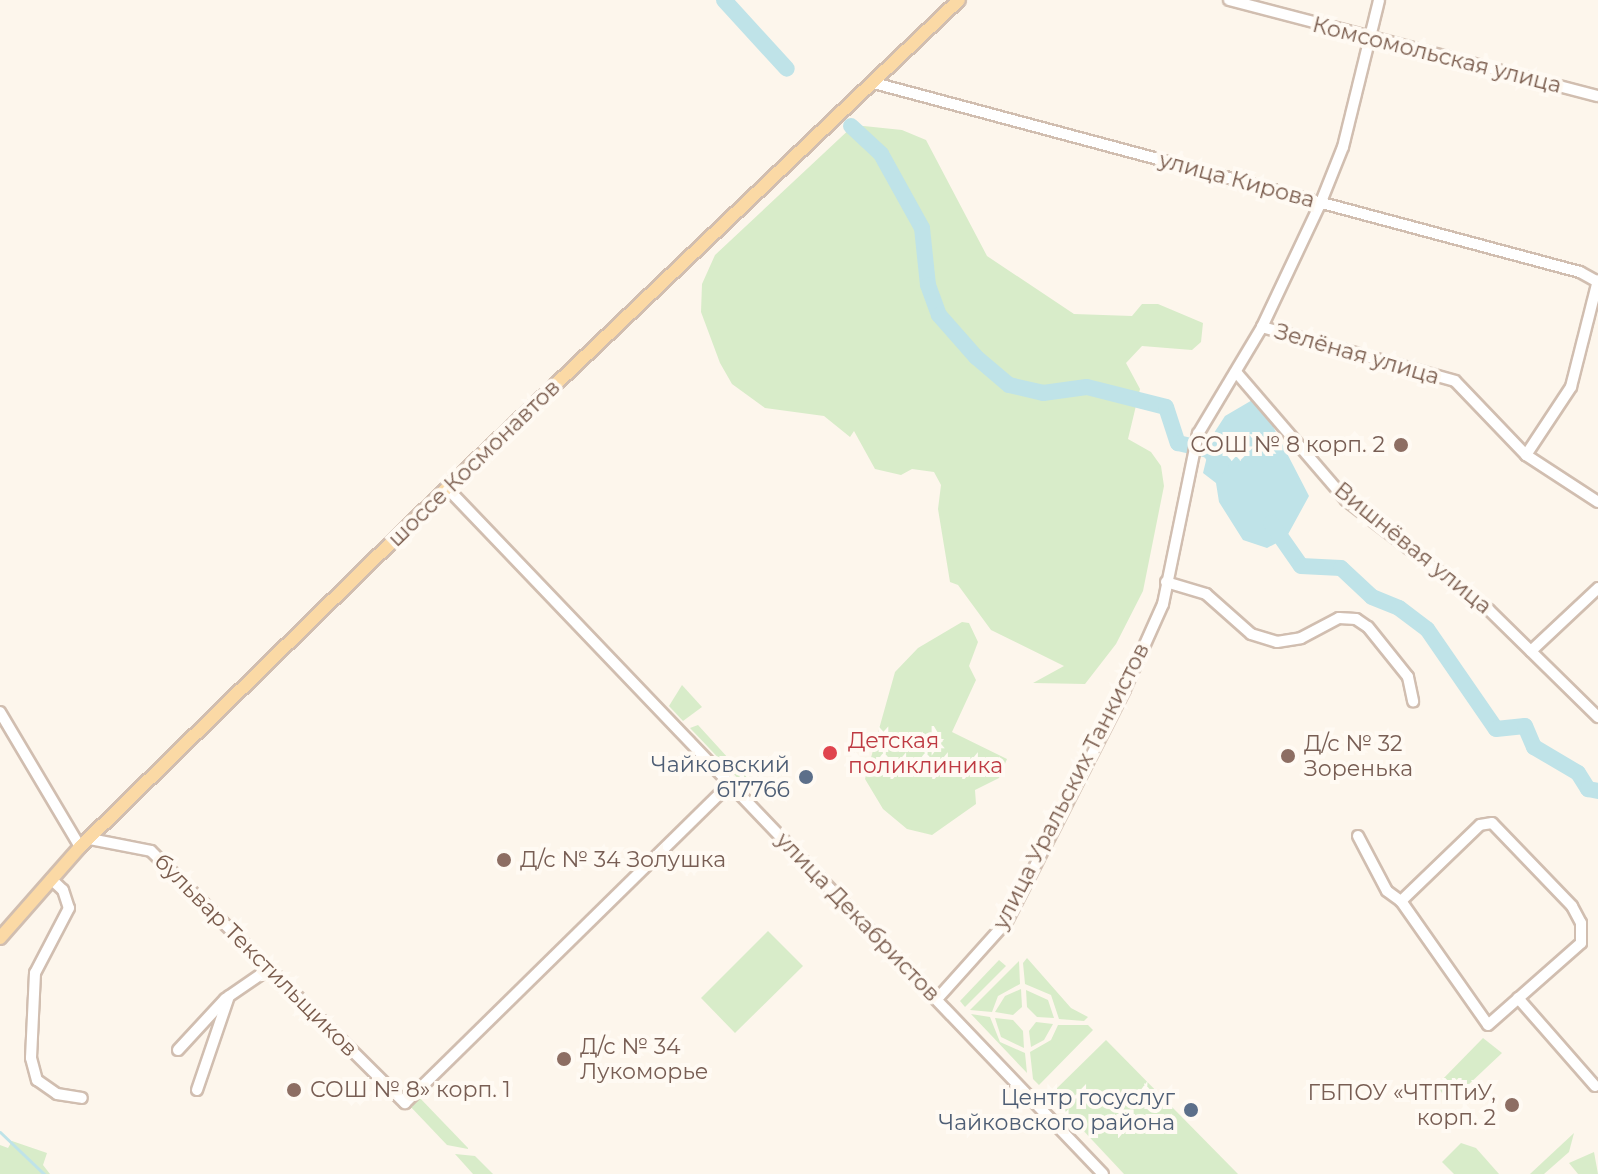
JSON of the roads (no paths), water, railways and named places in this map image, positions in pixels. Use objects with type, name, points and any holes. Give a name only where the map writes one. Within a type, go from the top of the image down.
[{"type":"main road","name":"шоссе Космонавтов","points":[[0,938],[85,843],[447,488],[959,0]]},
{"type":"street","name":"Комсомольская улица","points":[[1229,0],[1598,96]]},
{"type":"street","name":"улица Уральских Танкистов","points":[[938,998],[1007,921],[1163,604],[1188,462],[1198,434],[1262,327],[1321,202],[1343,147],[1366,38],[1379,0]]},
{"type":"street","name":"улица Кирова","points":[[874,83],[1580,272],[1598,281]]},
{"type":"street","points":[[1526,455],[1552,423],[1571,387],[1598,281]]},
{"type":"street","name":"Зелёная улица","points":[[1262,327],[1455,381],[1526,455],[1598,502]]},
{"type":"street","name":"Вишнёвая улица","points":[[1236,372],[1346,500],[1489,610],[1598,717]]},
{"type":"street","name":"улица Декабристов","points":[[447,488],[1103,1174]]},
{"type":"street","points":[[1166,582],[1206,594],[1251,634],[1277,642],[1301,638],[1339,618],[1356,619],[1368,627],[1408,677],[1413,701]]},
{"type":"street","points":[[1531,651],[1598,588]]},
{"type":"street","points":[[0,712],[85,843]]},
{"type":"street","name":"бульвар Текстильщиков","points":[[85,843],[151,851],[405,1103],[730,784]]},
{"type":"street","points":[[1358,836],[1387,891],[1401,901],[1488,1025],[1561,965],[1581,943],[1582,931],[1572,906],[1492,823],[1480,825],[1401,901]]},
{"type":"street","points":[[51,879],[63,890],[69,908],[35,973],[31,1058],[37,1080],[57,1094],[82,1098]]},
{"type":"street","points":[[178,1050],[230,994],[270,968]]},
{"type":"street","points":[[197,1090],[230,994]]},
{"type":"street","points":[[1518,998],[1597,1086]]},
{"type":"water","points":[[1254,399],[1260,401],[1309,496],[1286,538],[1267,548],[1243,540],[1219,502],[1216,483],[1203,473],[1212,436],[1225,416]]},
{"type":"waterway","points":[[724,0],[787,69]]},
{"type":"waterway","points":[[851,126],[881,154],[922,228],[928,285],[939,315],[976,357],[1009,385],[1043,393],[1087,387],[1166,407],[1178,443],[1209,450],[1221,466]]},
{"type":"waterway","points":[[1271,523],[1301,566],[1341,568],[1372,597],[1399,608],[1427,629],[1496,729],[1525,726],[1534,747],[1578,773],[1588,789],[1598,791]]},
{"type":"waterway","points":[[0,1132],[44,1174]]},
{"type":"place","name":"СОШ № 8 корп. 2","points":[[1401,445]]},
{"type":"place","name":"Детская поликлиника","points":[[830,753]]},
{"type":"place","name":"Д/с № 32 Зоренька","points":[[1288,756]]},
{"type":"place","name":"Чайковский 617766","points":[[806,777]]},
{"type":"place","name":"Д/с № 34 Золушка","points":[[504,860]]},
{"type":"place","name":"Д/с № 34 Лукоморье","points":[[564,1059]]},
{"type":"place","name":"СОШ № 8» корп. 1","points":[[294,1090]]},
{"type":"place","name":"ГБПОУ «ЧТПТиУ, корп. 2","points":[[1512,1105]]},
{"type":"place","name":"Центр госуслуг Чайковского района","points":[[1191,1110]]}]
